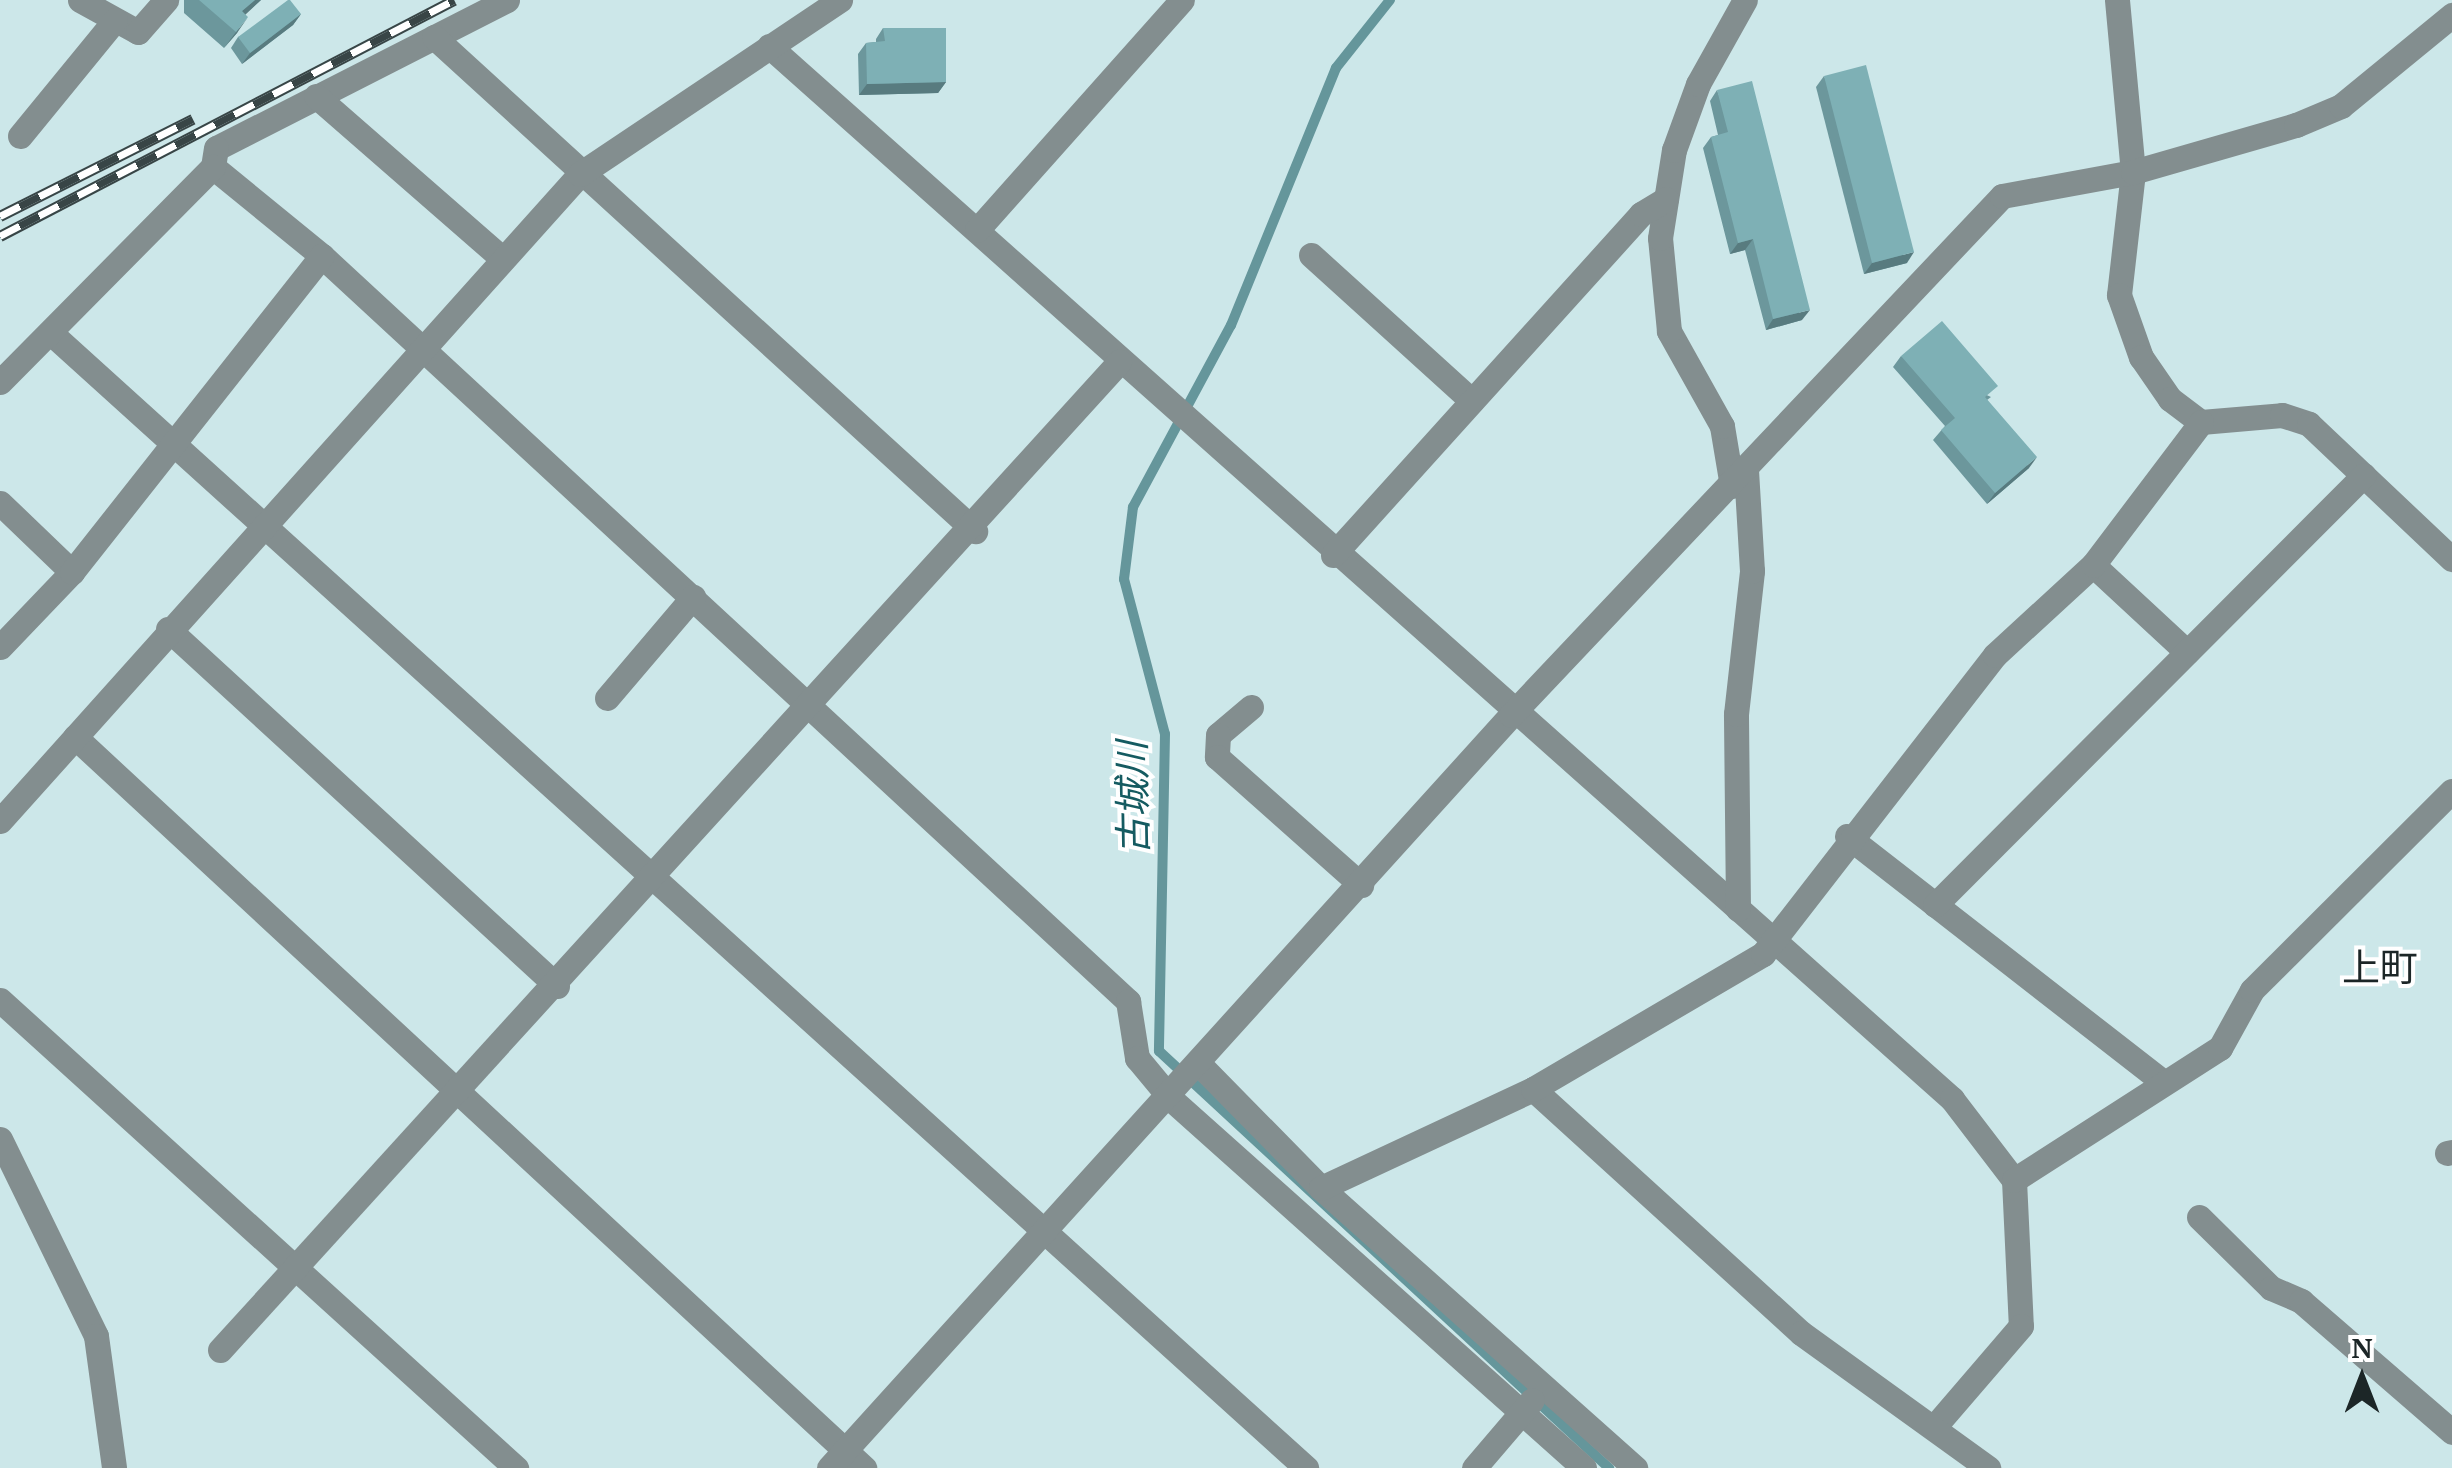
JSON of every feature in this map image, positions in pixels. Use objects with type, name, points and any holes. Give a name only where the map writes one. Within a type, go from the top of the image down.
[{"type":"street","points":[[80,0],[138,32],[166,0]]},
{"type":"street","points":[[0,382],[52,334],[213,167],[216,148],[508,0]]},
{"type":"street","points":[[0,821],[261,522],[580,174],[840,0]]},
{"type":"street","points":[[976,230],[1182,0]]},
{"type":"street","points":[[1738,910],[1736,714],[1752,571],[1739,479],[1722,426],[1669,331],[1661,298],[1666,199],[1698,84],[1745,0]]},
{"type":"street","points":[[2117,0],[2133,172],[2119,295],[2126,326],[2170,399],[2200,422],[2282,416],[2309,424],[2452,559]]},
{"type":"street","points":[[837,1459],[1200,1066],[1511,715],[1739,479],[2002,196],[2133,172],[2341,106],[2452,15]]},
{"type":"street","points":[[20,136],[115,20]]},
{"type":"street","points":[[434,37],[975,530]]},
{"type":"street","points":[[769,46],[1511,715],[1952,1099],[2014,1180],[2021,1326],[1936,1426]]},
{"type":"street","points":[[316,96],[503,259]]},
{"type":"street","points":[[213,167],[322,256],[420,351],[810,703],[1128,1001],[1137,1058],[1171,1098],[1584,1468]]},
{"type":"street","points":[[1333,554],[1641,214],[1666,199]]},
{"type":"street","points":[[1310,255],[1472,401]]},
{"type":"street","points":[[0,647],[72,572],[174,448],[322,256]]},
{"type":"street","points":[[52,334],[652,881],[1306,1468]]},
{"type":"street","points":[[220,1350],[462,1092],[810,703],[975,530],[1119,362]]},
{"type":"street","points":[[1321,1188],[1533,1089],[1763,954],[1848,836],[1995,655],[2093,565],[2200,422]]},
{"type":"street","points":[[1936,905],[2364,474]]},
{"type":"street","points":[[0,503],[72,572]]},
{"type":"street","points":[[2093,565],[2187,652]]},
{"type":"street","points":[[607,698],[693,597]]},
{"type":"street","points":[[168,629],[557,986]]},
{"type":"street","points":[[1251,707],[1218,736],[1217,757],[1362,885]]},
{"type":"street","points":[[74,736],[462,1092],[837,1459],[864,1468]]},
{"type":"street","points":[[2014,1180],[2220,1048],[2252,990],[2452,791]]},
{"type":"street","points":[[1848,836],[2163,1082]]},
{"type":"street","points":[[0,1000],[516,1468]]},
{"type":"street","points":[[1200,1066],[1321,1188],[1635,1468]]},
{"type":"street","points":[[1533,1089],[1801,1333],[1936,1426],[1988,1468]]},
{"type":"street","points":[[0,1139],[96,1336],[114,1468]]},
{"type":"street","points":[[2199,1217],[2452,1432]]},
{"type":"street","points":[[1474,1468],[1544,1384]]},
{"type":"building","points":[[199,0],[255,0],[242,11],[248,17],[236,32]]},
{"type":"building","points":[[288,0],[301,14],[250,53],[238,37]]},
{"type":"building","points":[[883,28],[946,28],[946,82],[867,84],[866,43],[885,41]]},
{"type":"building","points":[[1866,65],[1914,252],[1872,263],[1824,76]]},
{"type":"building","points":[[1752,81],[1810,310],[1773,319],[1753,239],[1738,243],[1711,137],[1728,132],[1717,90]]},
{"type":"building","points":[[1942,321],[1998,386],[1985,397],[2037,457],[1995,493],[1941,430],[1955,418],[1901,356]]},
{"type":"waterway","name":"古城川","points":[[1390,0],[1336,68],[1231,325],[1133,507],[1124,579],[1165,734],[1159,1051],[1609,1468]]},
{"type":"railway","points":[[0,236],[454,0]]},
{"type":"railway","points":[[0,216],[193,119]]},
{"type":"district","name":"上町","points":[[2380,968]]}]
